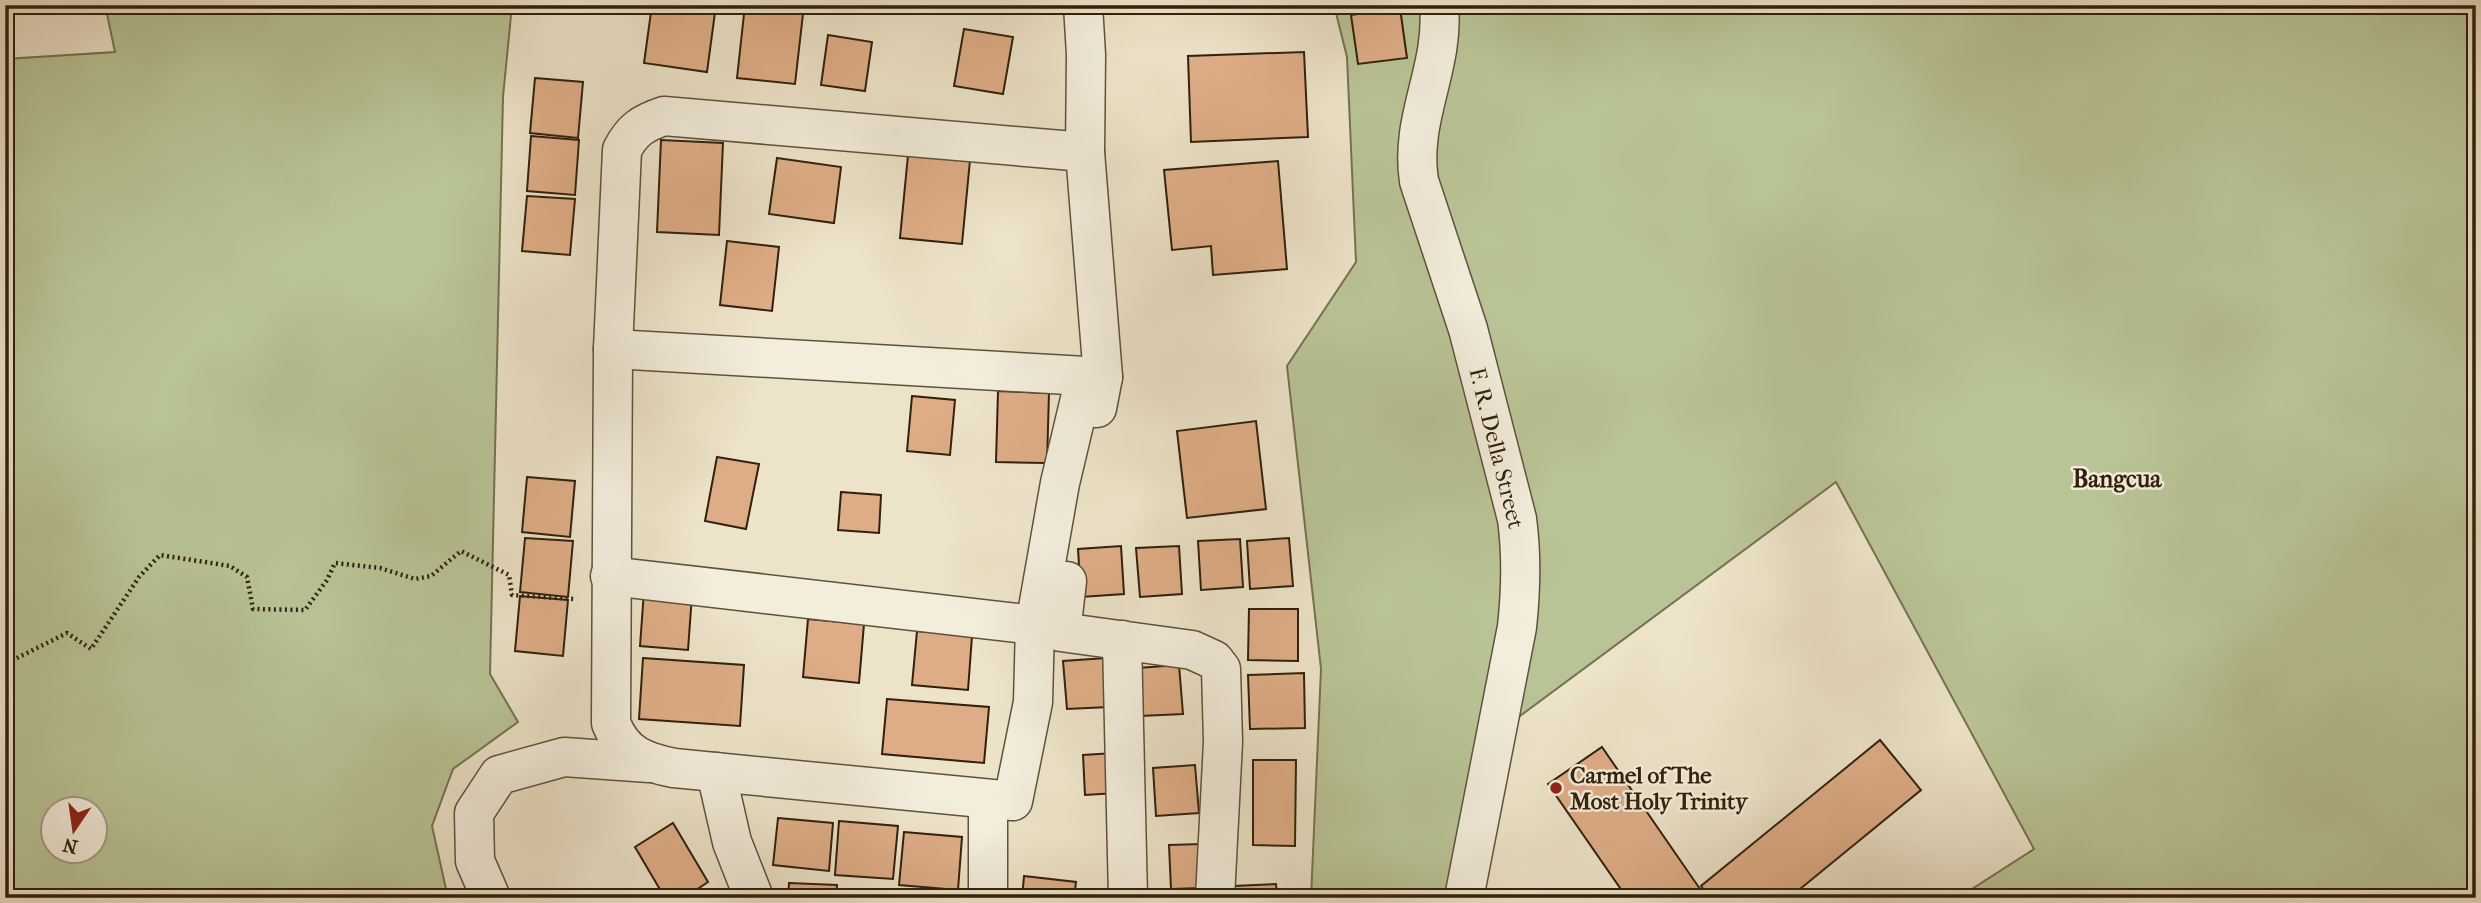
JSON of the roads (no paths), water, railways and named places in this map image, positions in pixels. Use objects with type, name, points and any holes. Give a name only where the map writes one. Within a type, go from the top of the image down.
[{"type":"street","points":[[1083,5],[1086,55],[1085,152],[1094,377],[1061,632],[1203,653],[1221,669],[1223,742],[1215,898]]},
{"type":"street","name":"F. R. Della Street","points":[[1440,5],[1440,40],[1418,127],[1416,163],[1419,181],[1468,329],[1517,519],[1522,560],[1517,627],[1464,898]]},
{"type":"street","points":[[649,763],[628,752],[617,739],[611,723],[613,349],[622,150],[631,133],[646,122],[664,116],[1085,152]]},
{"type":"street","points":[[613,349],[1094,377]]},
{"type":"street","points":[[491,898],[475,861],[474,813],[499,775],[564,757],[649,763],[1013,801],[1033,702],[1035,625],[1060,483],[1094,377]]},
{"type":"street","points":[[610,589],[1035,625]]},
{"type":"street","points":[[1122,640],[1128,898]]},
{"type":"street","points":[[716,772],[732,842],[754,898]]},
{"type":"street","points":[[988,799],[988,898]]},
{"type":"place","name":"Carmel of The Most Holy Trinity","points":[[1556,788]]},
{"type":"district","name":"Bangcua","points":[[2117,479]]}]
